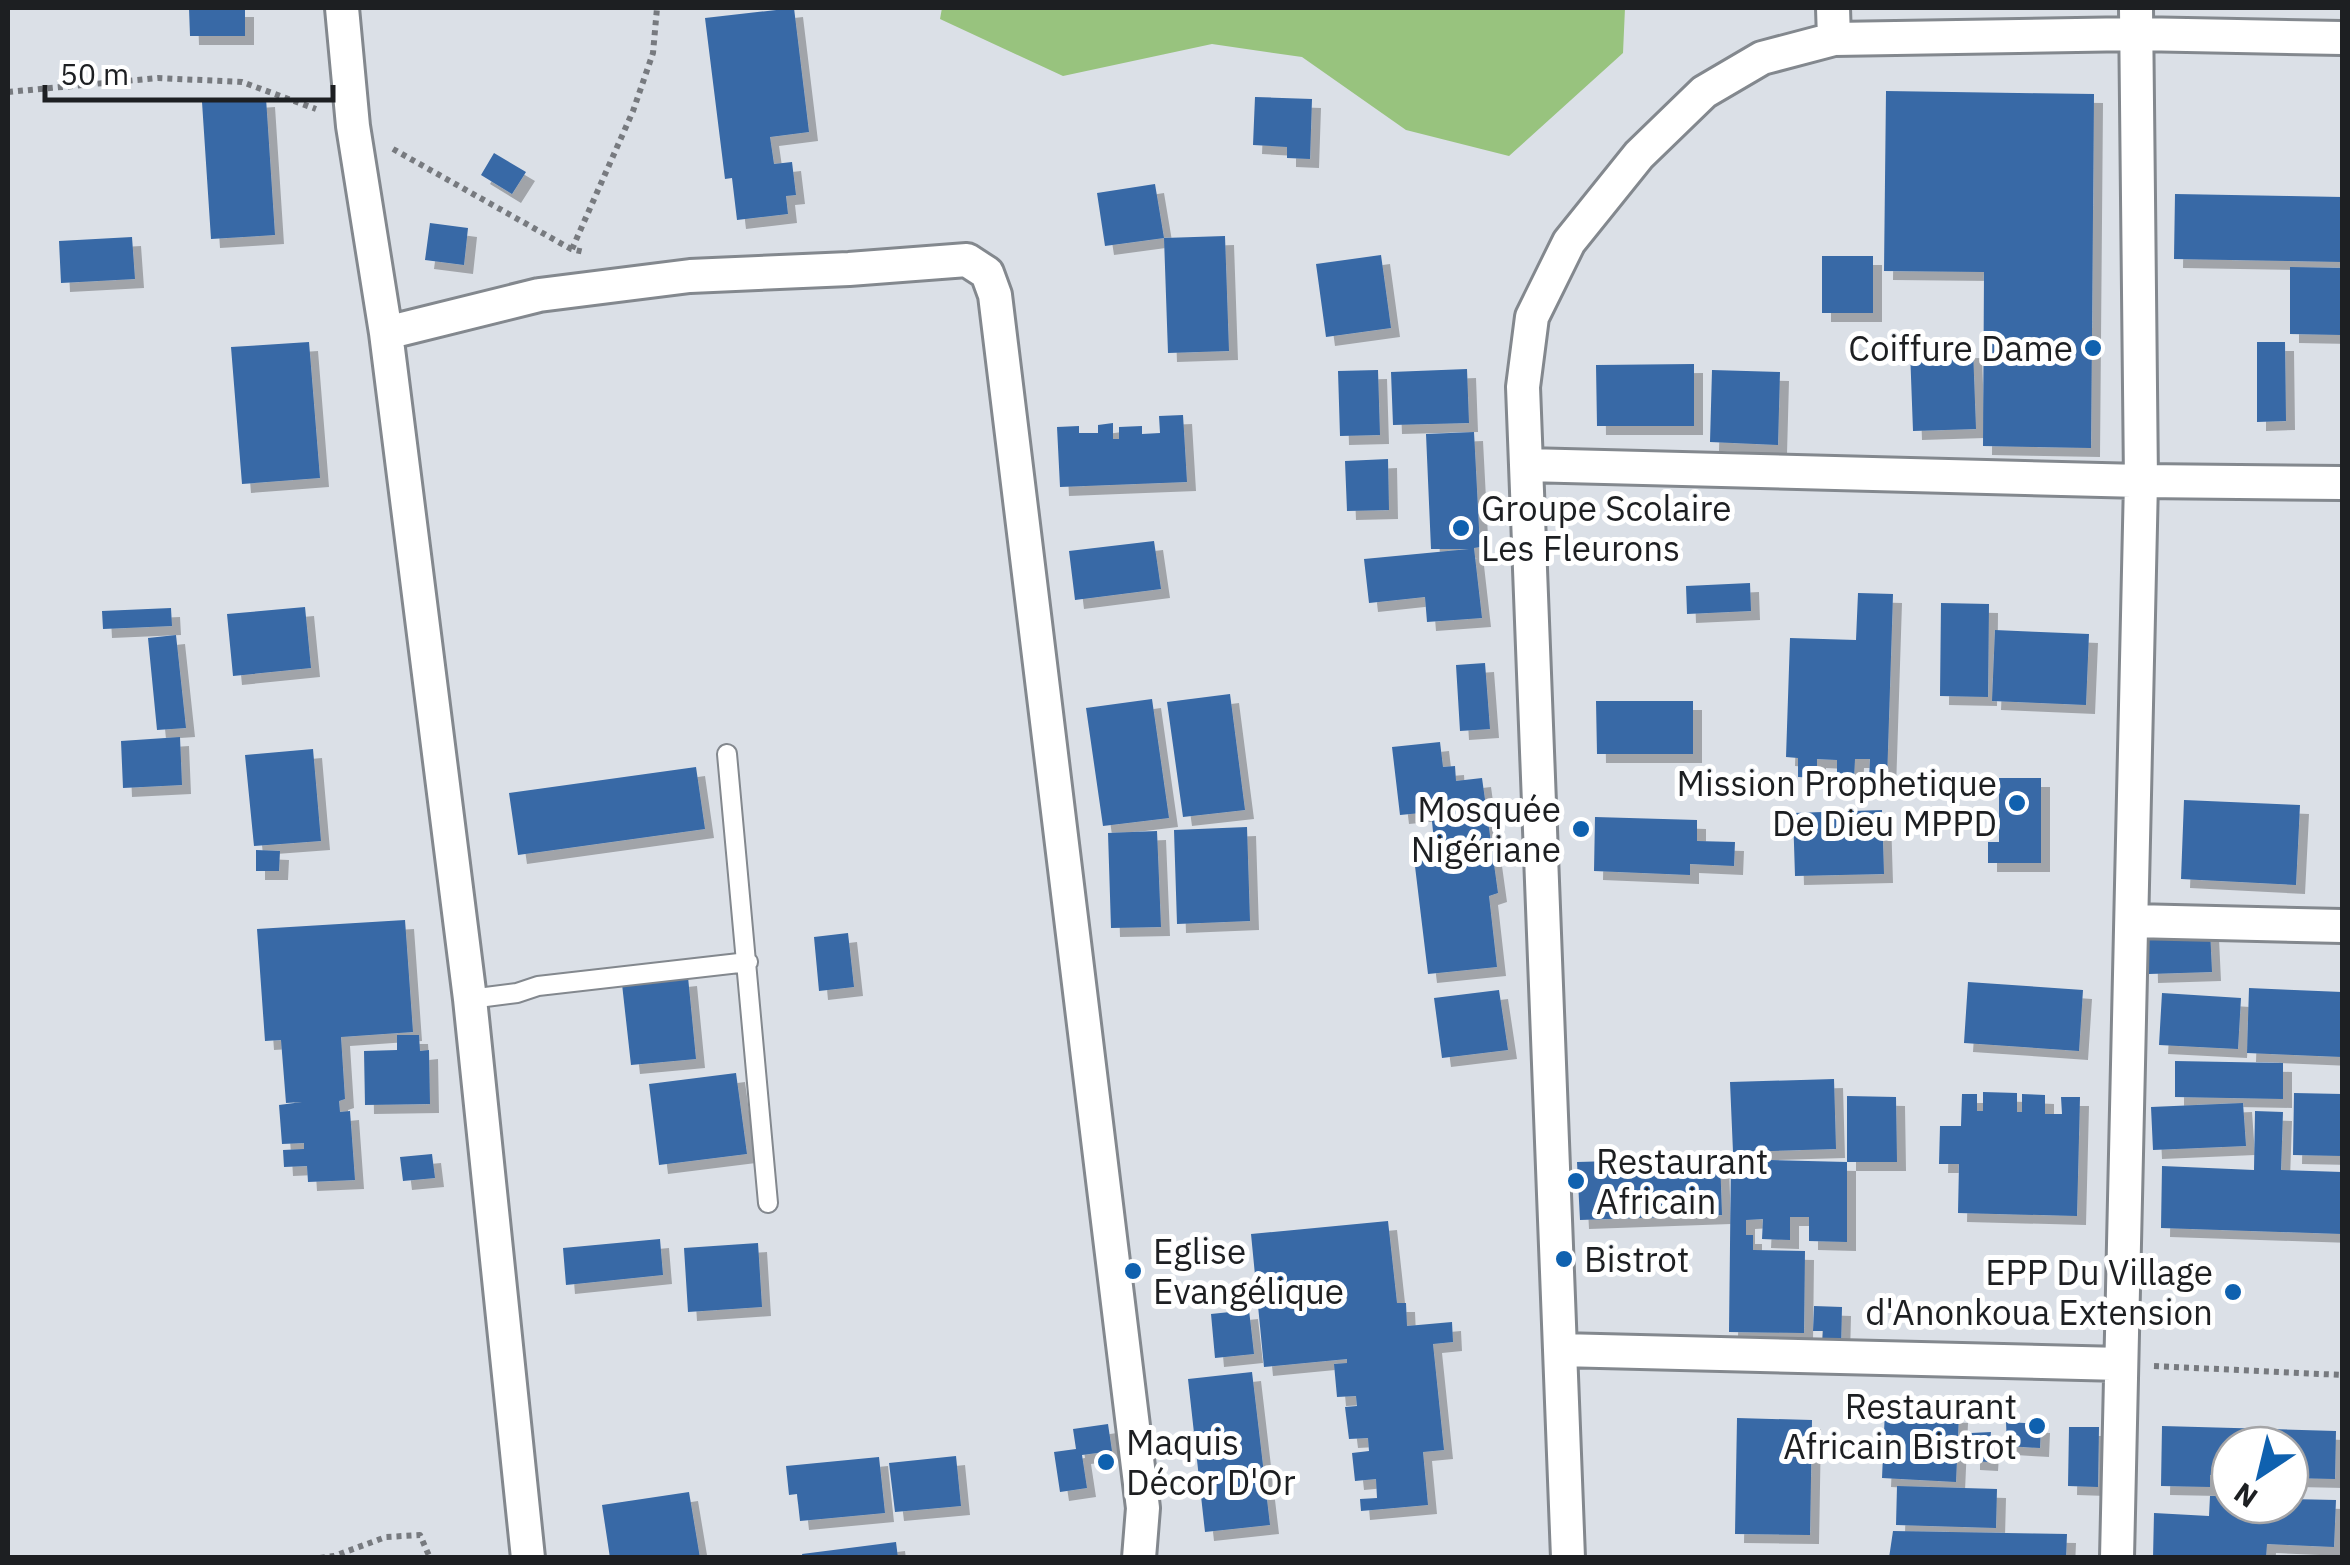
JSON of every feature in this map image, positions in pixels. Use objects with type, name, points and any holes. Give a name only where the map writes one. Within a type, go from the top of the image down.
[{"type":"street","points":[[342,8],[352,126],[386,333],[470,998],[528,1558]]},
{"type":"street","points":[[2117,1558],[2141,481],[2136,21]]},
{"type":"street","points":[[1568,1558],[1523,387],[1532,317],[1568,242],[1639,154],[1704,92],[1834,23],[2136,21],[2342,38]]},
{"type":"street","points":[[386,333],[539,295],[690,276],[967,260],[987,273],[996,295],[1143,1508],[1139,1558]]},
{"type":"street","points":[[1526,466],[2342,482]]},
{"type":"street","points":[[2133,921],[2342,926]]},
{"type":"street","points":[[1560,1350],[2120,1364]]},
{"type":"lane","points":[[726,754],[768,1204]]},
{"type":"lane","points":[[470,998],[517,993],[538,986],[748,962]]},
{"type":"path","points":[[539,295],[572,249],[633,112],[653,53],[657,8]]},
{"type":"path","points":[[2120,1364],[2342,1375]]},
{"type":"path","points":[[320,1558],[386,1536],[420,1535],[430,1558]]},
{"type":"green space","points":[[942,8],[1625,8],[1623,53],[1509,156],[1406,130],[1302,57],[1212,44],[1063,76],[940,19]]},
{"type":"building","points":[[189,8],[245,8],[245,36],[190,36]]},
{"type":"building","points":[[794,8],[809,132],[770,137],[774,164],[792,162],[796,195],[786,196],[788,214],[737,220],[732,178],[725,179],[705,18]]},
{"type":"building","points":[[1886,91],[2094,94],[2091,448],[1983,446],[1984,272],[1884,271]]},
{"type":"building","points":[[1255,97],[1312,99],[1310,159],[1287,158],[1287,147],[1253,145]]},
{"type":"building","points":[[266,98],[275,235],[211,239],[202,102]]},
{"type":"building","points":[[494,153],[526,172],[512,194],[481,175]]},
{"type":"building","points":[[1155,184],[1164,238],[1105,246],[1097,193]]},
{"type":"building","points":[[2175,194],[2342,197],[2342,262],[2174,259]]},
{"type":"building","points":[[430,223],[468,228],[464,265],[425,260]]},
{"type":"building","points":[[1225,236],[1229,351],[1168,353],[1164,238]]},
{"type":"building","points":[[132,237],[135,279],[61,283],[59,241]]},
{"type":"building","points":[[1381,255],[1391,328],[1326,337],[1316,264]]},
{"type":"building","points":[[1822,256],[1873,256],[1873,313],[1822,313]]},
{"type":"building","points":[[2290,267],[2342,268],[2342,335],[2290,334]]},
{"type":"building","points":[[309,342],[320,478],[242,484],[231,347]]},
{"type":"building","points":[[2257,342],[2285,342],[2286,421],[2257,422]]},
{"type":"building","points":[[1973,349],[1976,429],[1913,431],[1910,350]]},
{"type":"building","points":[[1694,364],[1694,426],[1597,426],[1596,365]]},
{"type":"building","points":[[1467,369],[1469,423],[1393,425],[1391,372]]},
{"type":"building","points":[[1378,370],[1380,435],[1340,436],[1338,371]]},
{"type":"building","points":[[1712,370],[1780,372],[1778,445],[1710,442]]},
{"type":"building","points":[[1183,415],[1187,482],[1060,487],[1057,427],[1079,426],[1079,433],[1098,433],[1098,425],[1113,423],[1113,439],[1119,439],[1119,427],[1142,426],[1142,434],[1160,433],[1159,416]]},
{"type":"building","points":[[1474,432],[1480,547],[1474,548],[1482,618],[1427,622],[1425,597],[1369,603],[1364,559],[1469,549],[1431,549],[1426,434]]},
{"type":"building","points":[[1388,459],[1389,510],[1347,511],[1345,461]]},
{"type":"building","points":[[1154,541],[1161,589],[1075,600],[1069,551]]},
{"type":"building","points":[[1750,583],[1751,611],[1687,614],[1686,586]]},
{"type":"building","points":[[1858,593],[1893,594],[1887,780],[1869,780],[1870,759],[1855,759],[1854,779],[1837,778],[1837,760],[1817,759],[1817,778],[1798,777],[1798,758],[1786,757],[1790,638],[1856,640]]},
{"type":"building","points":[[1941,603],[1989,604],[1988,697],[1940,696]]},
{"type":"building","points":[[305,607],[311,668],[233,676],[227,614]]},
{"type":"building","points":[[171,608],[172,626],[103,629],[102,611]]},
{"type":"building","points":[[1995,630],[2089,634],[2086,705],[1992,701]]},
{"type":"building","points":[[176,635],[186,728],[157,730],[148,638]]},
{"type":"building","points":[[1485,663],[1490,729],[1460,731],[1456,665]]},
{"type":"building","points":[[1230,694],[1245,810],[1183,817],[1167,702]]},
{"type":"building","points":[[1152,699],[1169,818],[1103,826],[1086,708]]},
{"type":"building","points":[[1596,701],[1693,701],[1693,754],[1597,754]]},
{"type":"building","points":[[180,737],[182,785],[123,788],[121,741]]},
{"type":"building","points":[[1440,742],[1443,767],[1455,766],[1456,781],[1482,778],[1498,893],[1489,896],[1497,967],[1428,974],[1414,858],[1476,846],[1435,851],[1431,812],[1400,815],[1392,747]]},
{"type":"building","points":[[313,749],[321,841],[254,846],[245,755]]},
{"type":"building","points":[[696,767],[705,829],[518,855],[509,793]]},
{"type":"building","points":[[1999,778],[2041,778],[2041,863],[1988,863],[1988,842],[1999,842]]},
{"type":"building","points":[[2184,800],[2300,805],[2296,885],[2181,879]]},
{"type":"building","points":[[1882,810],[1884,874],[1795,876],[1793,813]]},
{"type":"building","points":[[1595,817],[1697,820],[1697,841],[1735,842],[1734,866],[1690,864],[1690,875],[1594,871]]},
{"type":"building","points":[[1247,827],[1250,921],[1177,924],[1174,830]]},
{"type":"building","points":[[1157,831],[1161,927],[1111,928],[1108,833]]},
{"type":"building","points":[[256,850],[280,851],[279,871],[256,871]]},
{"type":"building","points":[[405,920],[413,1032],[341,1037],[345,1099],[339,1101],[340,1112],[350,1111],[355,1180],[308,1182],[307,1166],[284,1167],[283,1150],[304,1149],[304,1143],[282,1144],[279,1105],[302,1102],[286,1103],[281,1040],[265,1041],[257,929]]},
{"type":"building","points":[[2210,930],[2212,972],[2149,974],[2148,931]]},
{"type":"building","points":[[848,933],[854,987],[819,991],[814,937]]},
{"type":"building","points":[[688,977],[696,1059],[631,1065],[622,984]]},
{"type":"building","points":[[1968,982],[2083,990],[2079,1051],[1964,1043]]},
{"type":"building","points":[[2249,988],[2342,992],[2342,1057],[2247,1053]]},
{"type":"building","points":[[1499,990],[1508,1050],[1442,1058],[1434,998]]},
{"type":"building","points":[[2162,993],[2241,998],[2238,1049],[2159,1045]]},
{"type":"building","points":[[397,1035],[419,1035],[420,1051],[429,1050],[430,1104],[365,1105],[364,1051],[397,1050]]},
{"type":"building","points":[[2175,1061],[2283,1063],[2283,1099],[2175,1097]]},
{"type":"building","points":[[736,1073],[747,1154],[659,1165],[649,1084]]},
{"type":"building","points":[[1834,1079],[1836,1149],[1733,1152],[1730,1082]]},
{"type":"building","points":[[1983,1092],[2017,1093],[2017,1112],[2022,1112],[2022,1094],[2045,1095],[2045,1114],[2062,1114],[2061,1097],[2080,1097],[2077,1216],[1958,1213],[1959,1164],[1939,1164],[1940,1126],[1961,1126],[1962,1094],[1977,1094],[1977,1111],[1983,1111]]},
{"type":"building","points":[[2294,1093],[2342,1094],[2342,1156],[2293,1155]]},
{"type":"building","points":[[1847,1096],[1896,1097],[1897,1162],[1847,1162]]},
{"type":"building","points":[[2243,1103],[2246,1146],[2153,1150],[2151,1107]]},
{"type":"building","points":[[2255,1111],[2283,1112],[2281,1170],[2342,1172],[2342,1234],[2161,1228],[2162,1166],[2254,1170]]},
{"type":"building","points":[[432,1154],[435,1178],[403,1181],[400,1157]]},
{"type":"building","points":[[1720,1158],[1722,1215],[1580,1220],[1577,1162]]},
{"type":"building","points":[[1731,1159],[1847,1162],[1847,1242],[1809,1241],[1809,1217],[1790,1217],[1790,1240],[1762,1239],[1763,1219],[1746,1220],[1746,1235],[1753,1235],[1753,1250],[1805,1251],[1804,1333],[1729,1332]]},
{"type":"building","points":[[1388,1221],[1397,1303],[1406,1303],[1407,1326],[1452,1322],[1453,1342],[1433,1344],[1444,1450],[1423,1452],[1428,1505],[1361,1511],[1360,1499],[1377,1498],[1376,1479],[1355,1481],[1352,1453],[1369,1451],[1368,1438],[1349,1439],[1345,1407],[1357,1406],[1356,1396],[1337,1397],[1334,1364],[1347,1363],[1347,1359],[1264,1367],[1251,1234]]},
{"type":"building","points":[[660,1239],[663,1275],[566,1285],[563,1248]]},
{"type":"building","points":[[758,1243],[762,1307],[688,1312],[684,1248]]},
{"type":"building","points":[[1814,1306],[1842,1307],[1841,1347],[1822,1346],[1823,1331],[1813,1331]]},
{"type":"building","points":[[1249,1310],[1254,1354],[1215,1358],[1211,1314]]},
{"type":"building","points":[[1252,1372],[1270,1525],[1205,1532],[1188,1379]]},
{"type":"building","points":[[1885,1410],[1959,1414],[1956,1482],[1882,1478]]},
{"type":"building","points":[[1737,1418],[1812,1420],[1810,1535],[1735,1534]]},
{"type":"building","points":[[2006,1422],[2041,1424],[2040,1448],[2007,1446]]},
{"type":"building","points":[[1108,1424],[1112,1451],[1082,1455],[1087,1488],[1060,1492],[1054,1452],[1076,1449],[1073,1429]]},
{"type":"building","points":[[2162,1426],[2210,1427],[2210,1487],[2161,1486]]},
{"type":"building","points":[[2069,1427],[2099,1427],[2098,1487],[2068,1486]]},
{"type":"building","points":[[2310,1430],[2336,1431],[2335,1479],[2310,1478]]},
{"type":"building","points":[[1991,1432],[1989,1462],[1971,1461],[1971,1433]]},
{"type":"building","points":[[956,1456],[961,1506],[895,1512],[889,1463]]},
{"type":"building","points":[[879,1457],[885,1513],[800,1521],[797,1494],[789,1495],[786,1466]]},
{"type":"building","points":[[1897,1486],[1997,1489],[1996,1528],[1896,1525]]},
{"type":"building","points":[[689,1492],[700,1558],[610,1558],[602,1505]]},
{"type":"building","points":[[2210,1496],[2210,1525],[2310,1525],[2310,1499],[2336,1500],[2334,1547],[2267,1544],[2266,1558],[2153,1558],[2154,1513],[2209,1516]]},
{"type":"building","points":[[1893,1531],[2067,1534],[2066,1558],[1889,1558]]},
{"type":"building","points":[[896,1542],[898,1558],[803,1558],[802,1554]]},
{"type":"place","name":"Coiffure Dame","points":[[2093,348]]},
{"type":"place","name":"Groupe Scolaire Les Fleurons","points":[[1461,528]]},
{"type":"place","name":"Mission Prophetique De Dieu MPPD","points":[[2017,803]]},
{"type":"place","name":"Mosquée Nigériane","points":[[1581,829]]},
{"type":"place","name":"Restaurant Africain","points":[[1576,1181]]},
{"type":"place","name":"Bistrot","points":[[1564,1259]]},
{"type":"place","name":"Eglise Evangélique","points":[[1133,1271]]},
{"type":"place","name":"EPP Du Village d'Anonkoua Extension","points":[[2233,1292]]},
{"type":"place","name":"Restaurant Africain Bistrot","points":[[2037,1426]]},
{"type":"place","name":"Maquis Décor D'Or","points":[[1106,1462]]}]
